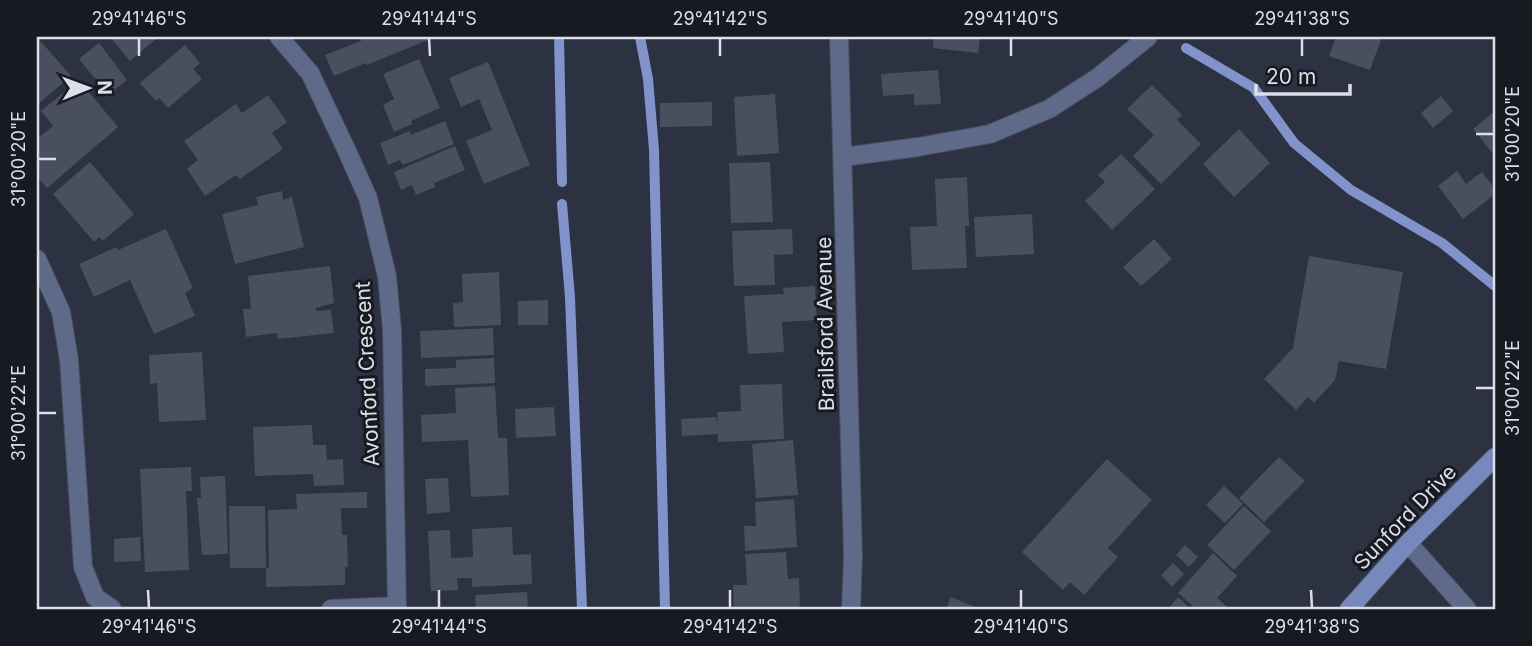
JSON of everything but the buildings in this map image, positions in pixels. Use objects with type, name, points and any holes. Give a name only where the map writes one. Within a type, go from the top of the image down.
[{"type":"street","name":"Avonford Crescent","points":[[279,37],[310,74],[348,151],[368,198],[387,276],[392,330],[397,608]]},
{"type":"street","name":"Brailsford Avenue","points":[[839,37],[853,556],[851,609]]},
{"type":"street","points":[[843,157],[990,134],[1049,108],[1097,78],[1147,37]]},
{"type":"street","points":[[37,259],[61,312],[69,360],[83,567],[95,597],[112,609]]},
{"type":"street","name":"Sunford Drive","points":[[1349,609],[1408,543],[1495,457]]},
{"type":"street","points":[[1408,543],[1467,609]]},
{"type":"street","points":[[331,609],[397,608]]},
{"type":"waterway","points":[[559,37],[562,182]]},
{"type":"waterway","points":[[640,37],[648,79],[654,150],[665,609]]},
{"type":"waterway","points":[[1186,48],[1254,88],[1294,143],[1351,190],[1442,243],[1495,286]]},
{"type":"waterway","points":[[562,204],[570,297],[582,609]]}]
